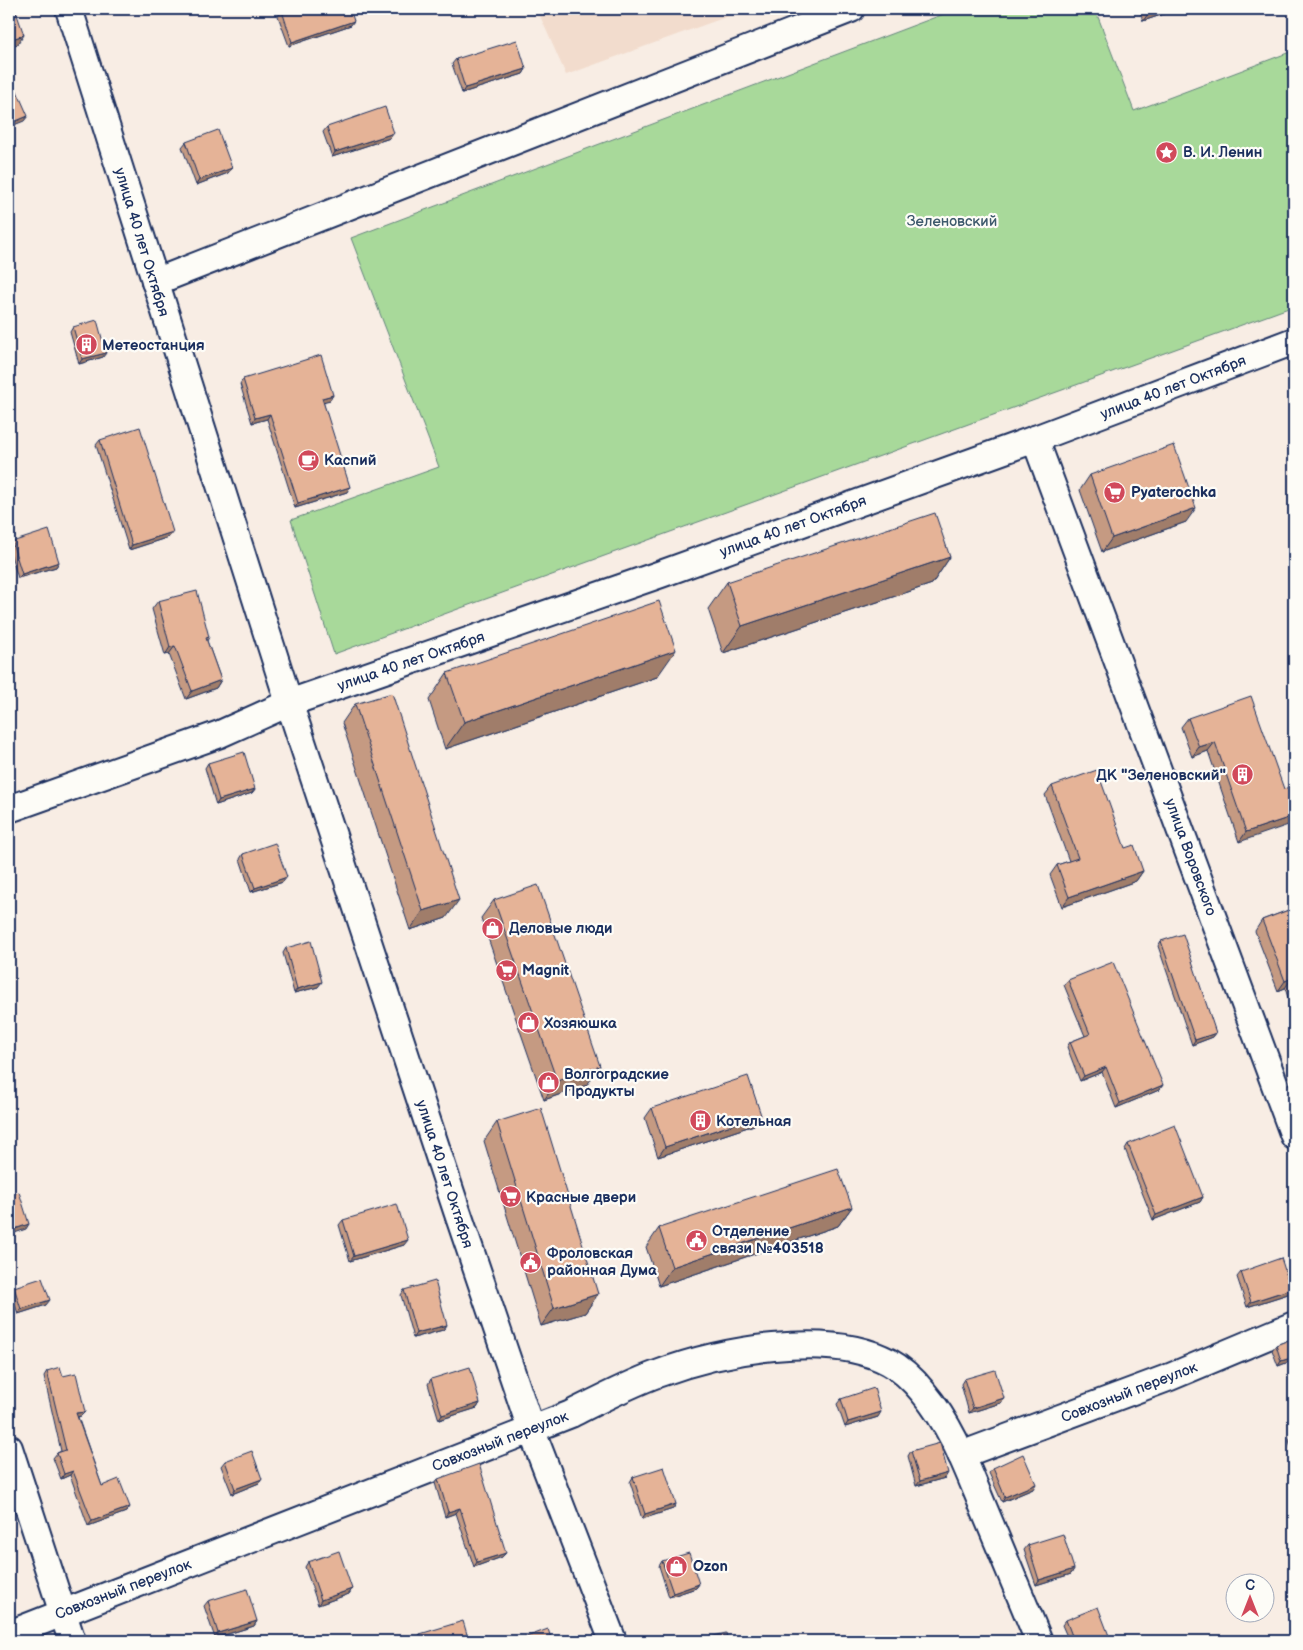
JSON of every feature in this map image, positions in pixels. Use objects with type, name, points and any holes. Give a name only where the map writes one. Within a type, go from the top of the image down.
[{"type":"street","name":"улица 40 лет Октября","points":[[69,9],[289,703],[531,1429],[613,1641]]},
{"type":"street","points":[[155,282],[851,9]]},
{"type":"street","name":"улица 40 лет Октября","points":[[289,703],[661,574],[1035,439],[1294,341]]},
{"type":"street","name":"улица Воровского","points":[[1035,439],[1294,1136]]},
{"type":"street","points":[[9,809],[220,734],[289,703]]},
{"type":"street","name":"Совхозный переулок","points":[[961,1455],[1170,1377],[1294,1326]]},
{"type":"street","name":"Совхозный переулок","points":[[9,1634],[571,1414],[658,1374],[722,1355],[779,1346],[824,1346],[857,1351],[889,1362],[908,1376],[924,1392],[944,1422],[961,1455],[1039,1641]]},
{"type":"street","points":[[9,1448],[72,1641]]},
{"type":"shaded area","points":[[537,9],[748,9],[566,75]]},
{"type":"green space","name":"Зеленовский","points":[[957,9],[1095,9],[1134,111],[1290,52],[1294,62],[1294,306],[334,654],[291,520],[439,467],[351,238]]},
{"type":"building","points":[[9,9],[15,9],[24,35],[9,40]]},
{"type":"building","points":[[288,9],[350,9],[354,21],[292,42],[282,11]]},
{"type":"building","points":[[517,40],[526,69],[465,88],[456,59]]},
{"type":"building","points":[[13,82],[28,116],[9,124],[9,83]]},
{"type":"building","points":[[385,107],[394,133],[335,152],[327,127]]},
{"type":"building","points":[[218,130],[232,168],[199,180],[186,142]]},
{"type":"building","name":"Метеостанция","points":[[97,320],[106,353],[82,359],[73,327]]},
{"type":"building","points":[[321,355],[333,395],[322,398],[350,487],[298,503],[270,414],[255,418],[243,379]]},
{"type":"building","points":[[140,427],[173,532],[132,545],[100,440]]},
{"type":"building","points":[[1174,445],[1196,508],[1112,538],[1090,475]]},
{"type":"building","points":[[935,513],[950,557],[742,626],[727,582]]},
{"type":"building","points":[[49,530],[59,562],[22,574],[12,542]]},
{"type":"building","points":[[197,591],[209,637],[206,638],[221,680],[192,691],[175,646],[170,647],[158,601]]},
{"type":"building","points":[[659,601],[676,650],[464,722],[447,673]]},
{"type":"building","points":[[392,693],[459,900],[423,911],[355,704]]},
{"type":"building","name":"ДК \"Зеленовский\"","points":[[1251,696],[1284,789],[1294,785],[1294,816],[1246,832],[1215,742],[1199,747],[1188,718]]},
{"type":"building","points":[[244,752],[255,789],[219,800],[208,763]]},
{"type":"building","points":[[1097,770],[1125,848],[1134,845],[1143,871],[1069,897],[1057,865],[1078,858],[1052,786]]},
{"type":"building","points":[[275,843],[287,877],[255,888],[243,854]]},
{"type":"building","points":[[538,885],[600,1066],[557,1081],[494,900]]},
{"type":"building","points":[[1294,908],[1294,985],[1292,978],[1285,981],[1262,920]]},
{"type":"building","points":[[1183,934],[1216,1033],[1195,1040],[1161,941]]},
{"type":"building","points":[[311,941],[322,982],[297,989],[286,948]]},
{"type":"building","points":[[1113,962],[1163,1085],[1120,1103],[1106,1067],[1084,1076],[1070,1042],[1090,1034],[1068,980]]},
{"type":"building","name":"Котельная","points":[[748,1076],[761,1115],[665,1147],[652,1108]]},
{"type":"building","points":[[541,1108],[598,1294],[554,1308],[497,1122]]},
{"type":"building","points":[[1175,1125],[1203,1197],[1156,1215],[1128,1144]]},
{"type":"building","points":[[838,1169],[852,1207],[672,1267],[659,1228]]},
{"type":"building","points":[[19,1192],[29,1224],[9,1231],[9,1195]]},
{"type":"building","points":[[397,1204],[408,1240],[354,1256],[343,1220]]},
{"type":"building","points":[[1281,1258],[1291,1289],[1251,1302],[1241,1272]]},
{"type":"building","points":[[42,1278],[50,1300],[21,1309],[14,1287]]},
{"type":"building","points":[[435,1281],[447,1325],[416,1333],[404,1290]]},
{"type":"building","points":[[1294,1338],[1294,1357],[1281,1361],[1276,1345]]},
{"type":"building","points":[[60,1367],[63,1376],[76,1373],[85,1412],[76,1413],[102,1486],[119,1479],[130,1507],[92,1521],[73,1471],[64,1474],[57,1453],[66,1450],[47,1371]]},
{"type":"building","points":[[470,1367],[480,1403],[442,1415],[431,1379]]},
{"type":"building","points":[[995,1370],[1004,1398],[973,1408],[964,1379]]},
{"type":"building","points":[[874,1388],[881,1412],[848,1422],[841,1399]]},
{"type":"building","points":[[940,1443],[948,1473],[920,1481],[911,1451]]},
{"type":"building","points":[[252,1451],[262,1479],[235,1489],[225,1461]]},
{"type":"building","points":[[1023,1454],[1036,1484],[1005,1497],[993,1468]]},
{"type":"building","points":[[479,1464],[506,1553],[477,1562],[460,1508],[448,1512],[438,1479]]},
{"type":"building","points":[[664,1467],[676,1504],[645,1514],[633,1477]]},
{"type":"building","points":[[1063,1534],[1074,1569],[1039,1580],[1028,1545]]},
{"type":"building","points":[[339,1551],[352,1589],[321,1600],[308,1562]]},
{"type":"building","points":[[689,1553],[699,1584],[673,1593],[662,1561]]},
{"type":"building","points":[[247,1589],[257,1621],[218,1633],[208,1601]]},
{"type":"building","points":[[1098,1607],[1111,1641],[1074,1641],[1066,1620]]},
{"type":"building","points":[[463,1621],[469,1641],[422,1641],[420,1634]]},
{"type":"building","points":[[548,1629],[552,1641],[522,1641],[521,1639]]},
{"type":"building","points":[[726,1633],[728,1641],[693,1641]]},
{"type":"place","name":"В. И. Ленин","points":[[1167,152]]},
{"type":"place","name":"Метеостанция","points":[[86,345]]},
{"type":"place","name":"Каспий","points":[[308,460]]},
{"type":"place","name":"Pyaterochka","points":[[1115,492]]},
{"type":"place","name":"ДК \"Зеленовский\"","points":[[1242,775]]},
{"type":"place","name":"Деловые люди","points":[[493,928]]},
{"type":"place","name":"Magnit","points":[[506,970]]},
{"type":"place","name":"Хозяюшка","points":[[528,1023]]},
{"type":"place","name":"Волгоградские Продукты","points":[[548,1083]]},
{"type":"place","name":"Котельная","points":[[700,1121]]},
{"type":"place","name":"Красные двери","points":[[510,1197]]},
{"type":"place","name":"Отделение связи №403518","points":[[696,1240]]},
{"type":"place","name":"Фроловская районная Дума","points":[[531,1262]]},
{"type":"place","name":"Ozon","points":[[677,1566]]}]
